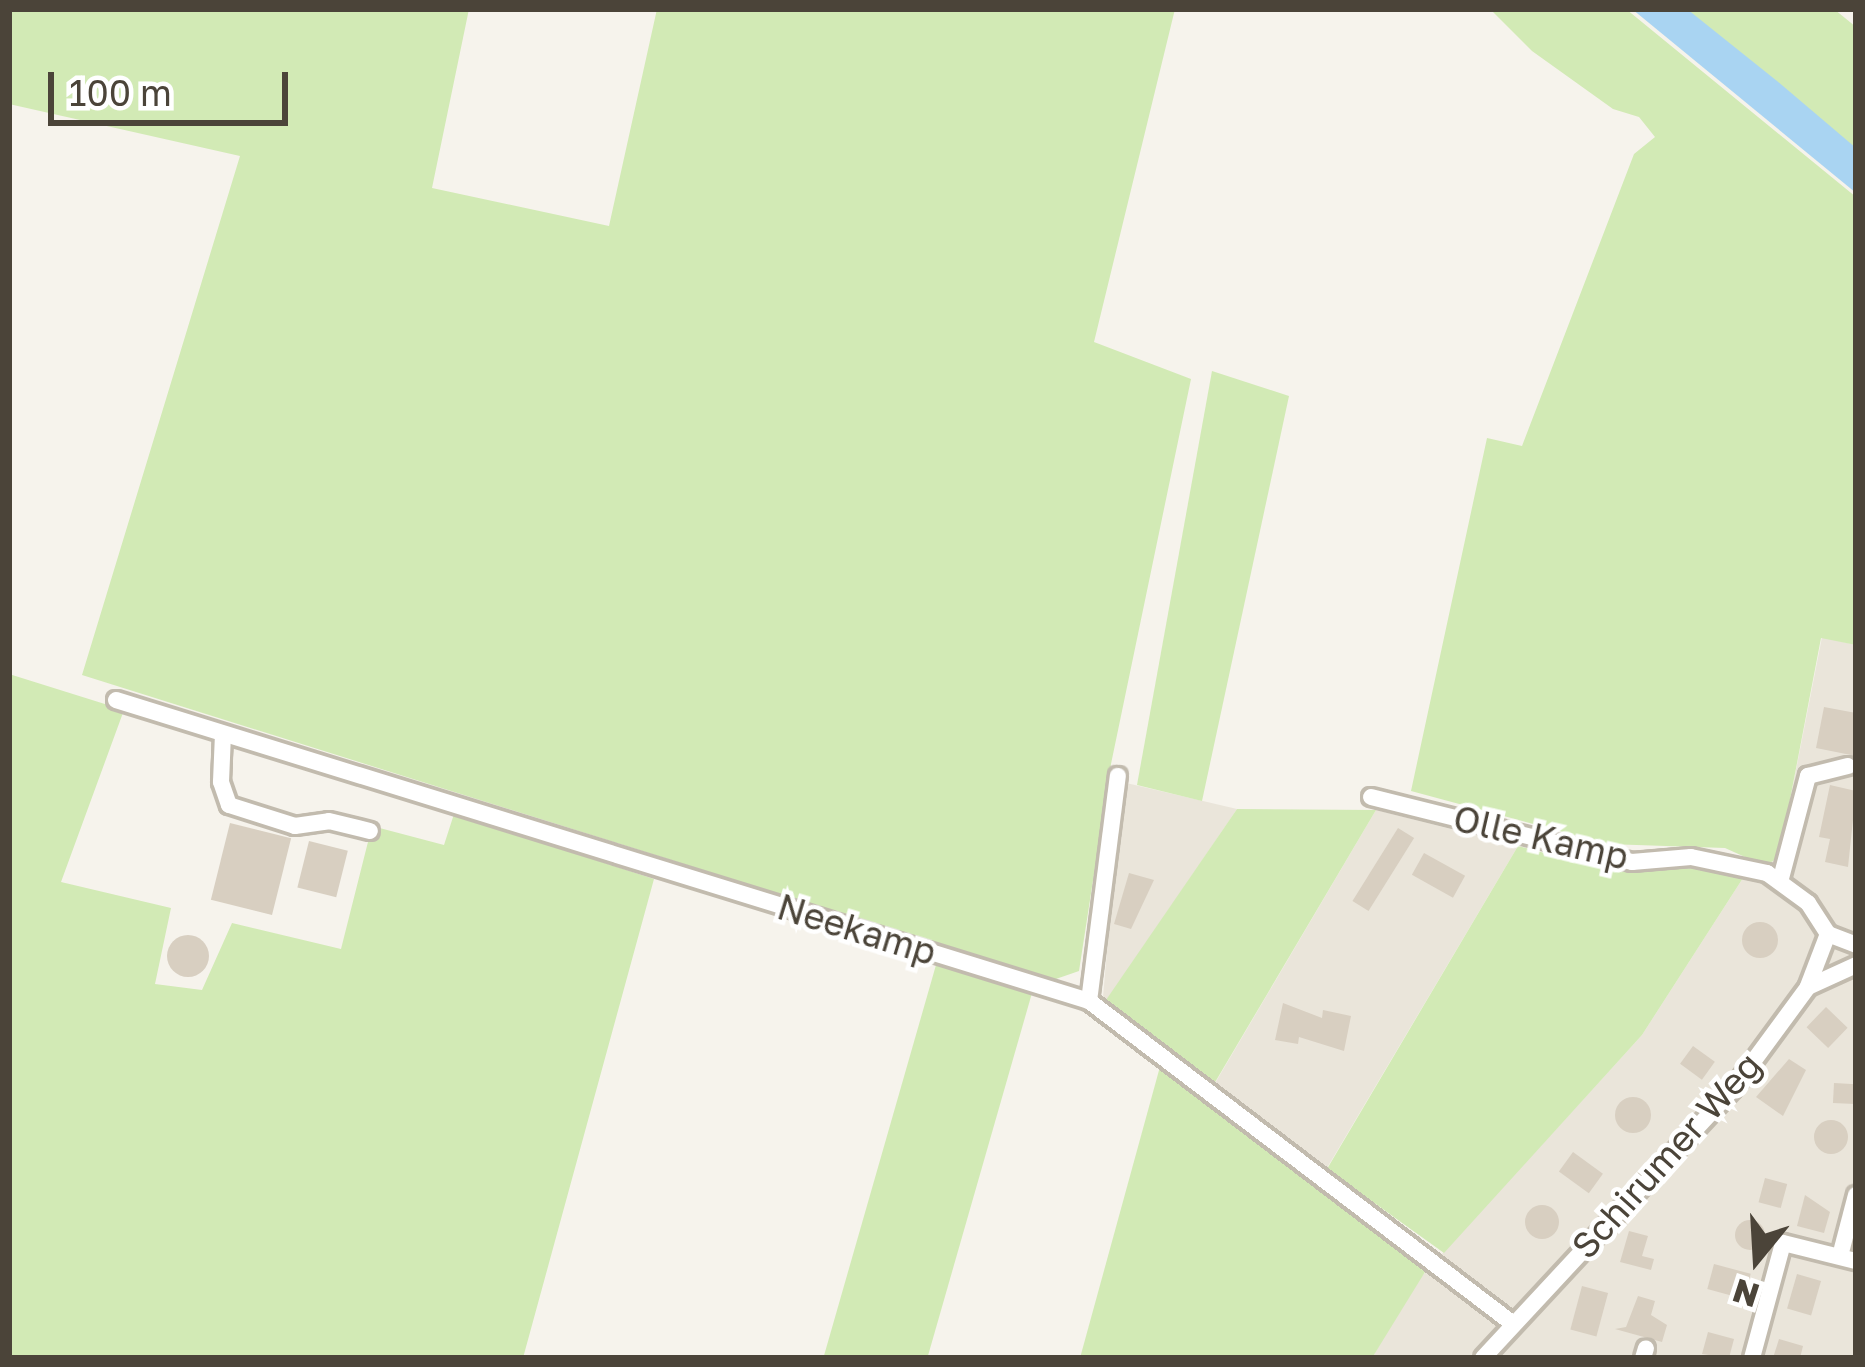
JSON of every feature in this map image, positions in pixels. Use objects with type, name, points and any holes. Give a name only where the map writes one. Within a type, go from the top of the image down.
[{"type":"street","name":"Neekamp","points":[[116,700],[1089,1000],[1512,1323]]},
{"type":"street","points":[[223,734],[221,782],[230,805],[295,826],[329,821],[370,831]]},
{"type":"street","points":[[1780,882],[1808,776],[1848,766]]},
{"type":"street","points":[[1089,1000],[1118,776]]},
{"type":"street","name":"Olle Kamp","points":[[1371,797],[1632,862],[1690,857],[1780,882],[1808,903],[1828,934],[1856,945]]},
{"type":"street","points":[[1808,987],[1828,934]]},
{"type":"street","name":"Schirumer Weg","points":[[1483,1358],[1733,1089],[1808,987],[1856,964]]},
{"type":"street","points":[[1752,1358],[1783,1243],[1848,1258],[1856,1195]]},
{"type":"shaded area","points":[[1822,637],[1856,645],[1856,1358],[1372,1358],[1410,1289],[1642,1035],[1743,878],[1779,857]]},
{"type":"shaded area","points":[[1122,782],[1237,809],[1102,1008]]},
{"type":"shaded area","points":[[1376,810],[1518,846],[1324,1173],[1211,1090]]},
{"type":"green space","points":[[9,9],[469,9],[432,188],[609,226],[657,9],[1175,9],[1094,342],[1191,379],[1111,764],[1079,971],[1053,980],[82,675],[240,156],[9,104]]},
{"type":"green space","points":[[1490,9],[1626,9],[1856,197],[1856,645],[1821,638],[1779,857],[1765,866],[1725,848],[1607,844],[1411,791],[1487,438],[1522,446],[1634,154],[1655,137],[1639,117],[1613,109],[1532,51]]},
{"type":"green space","points":[[1686,9],[1834,9],[1856,27],[1856,149]]},
{"type":"green space","points":[[1212,371],[1289,396],[1202,801],[1137,785]]},
{"type":"green space","points":[[9,674],[124,710],[61,882],[171,908],[155,984],[202,990],[232,923],[341,949],[372,826],[444,845],[454,814],[654,879],[523,1358],[9,1358]]},
{"type":"green space","points":[[1237,809],[1376,810],[1214,1084],[1106,1000]]},
{"type":"green space","points":[[1518,846],[1590,865],[1709,869],[1743,878],[1642,1035],[1444,1253],[1327,1169]]},
{"type":"green space","points":[[936,965],[1032,993],[927,1358],[823,1358]]},
{"type":"green space","points":[[1161,1063],[1425,1272],[1372,1358],[1080,1358]]},
{"type":"water","points":[[1632,9],[1687,9],[1777,81],[1856,148],[1856,193]]},
{"type":"building","points":[[1824,707],[1856,713],[1856,756],[1816,748]]},
{"type":"building","points":[[1830,785],[1856,791],[1848,867],[1825,862],[1830,839],[1819,837]]},
{"type":"building","points":[[230,823],[291,838],[272,915],[211,900]]},
{"type":"building","points":[[1398,828],[1414,838],[1369,911],[1352,901]]},
{"type":"building","points":[[309,841],[348,851],[336,897],[297,888]]},
{"type":"building","points":[[1424,853],[1465,876],[1453,898],[1412,875]]},
{"type":"building","points":[[1129,873],[1154,880],[1131,929],[1114,924]]},
{"type":"building","points":[[1760,922],[1773,927],[1778,940],[1773,953],[1760,958],[1747,953],[1742,940],[1747,927]]},
{"type":"building","points":[[188,935],[203,941],[209,956],[203,971],[188,977],[173,971],[167,956],[173,941]]},
{"type":"building","points":[[1283,1003],[1322,1018],[1323,1010],[1351,1016],[1344,1051],[1299,1037],[1298,1044],[1275,1040]]},
{"type":"building","points":[[1826,1007],[1848,1028],[1828,1048],[1807,1027]]},
{"type":"building","points":[[1693,1046],[1715,1062],[1702,1080],[1680,1064]]},
{"type":"building","points":[[1789,1059],[1806,1070],[1783,1116],[1756,1097]]},
{"type":"building","points":[[1834,1083],[1856,1084],[1855,1104],[1833,1103]]},
{"type":"building","points":[[1633,1097],[1646,1102],[1651,1115],[1646,1128],[1633,1133],[1620,1128],[1615,1115],[1620,1102]]},
{"type":"building","points":[[1831,1120],[1843,1125],[1848,1137],[1843,1149],[1831,1154],[1819,1149],[1814,1137],[1819,1125]]},
{"type":"building","points":[[1573,1152],[1603,1174],[1589,1193],[1559,1171]]},
{"type":"building","points":[[1765,1178],[1787,1184],[1781,1208],[1759,1202]]},
{"type":"building","points":[[1805,1195],[1830,1212],[1824,1233],[1797,1226]]},
{"type":"building","points":[[1542,1205],[1554,1210],[1559,1222],[1554,1234],[1542,1239],[1530,1234],[1525,1222],[1530,1210]]},
{"type":"building","points":[[1750,1220],[1761,1224],[1765,1235],[1761,1246],[1750,1250],[1739,1246],[1735,1235],[1739,1224]]},
{"type":"building","points":[[1629,1231],[1648,1236],[1642,1256],[1654,1259],[1651,1270],[1620,1262]]},
{"type":"building","points":[[1714,1264],[1751,1274],[1744,1299],[1707,1289]]},
{"type":"building","points":[[1797,1274],[1821,1281],[1811,1315],[1787,1309]]},
{"type":"building","points":[[1582,1286],[1608,1293],[1596,1336],[1570,1329]]},
{"type":"building","points":[[1638,1296],[1655,1301],[1651,1315],[1667,1325],[1662,1342],[1615,1329],[1626,1327]]},
{"type":"building","points":[[1708,1332],[1734,1339],[1729,1358],[1702,1354]]},
{"type":"building","points":[[1779,1339],[1803,1346],[1800,1358],[1773,1358]]}]
